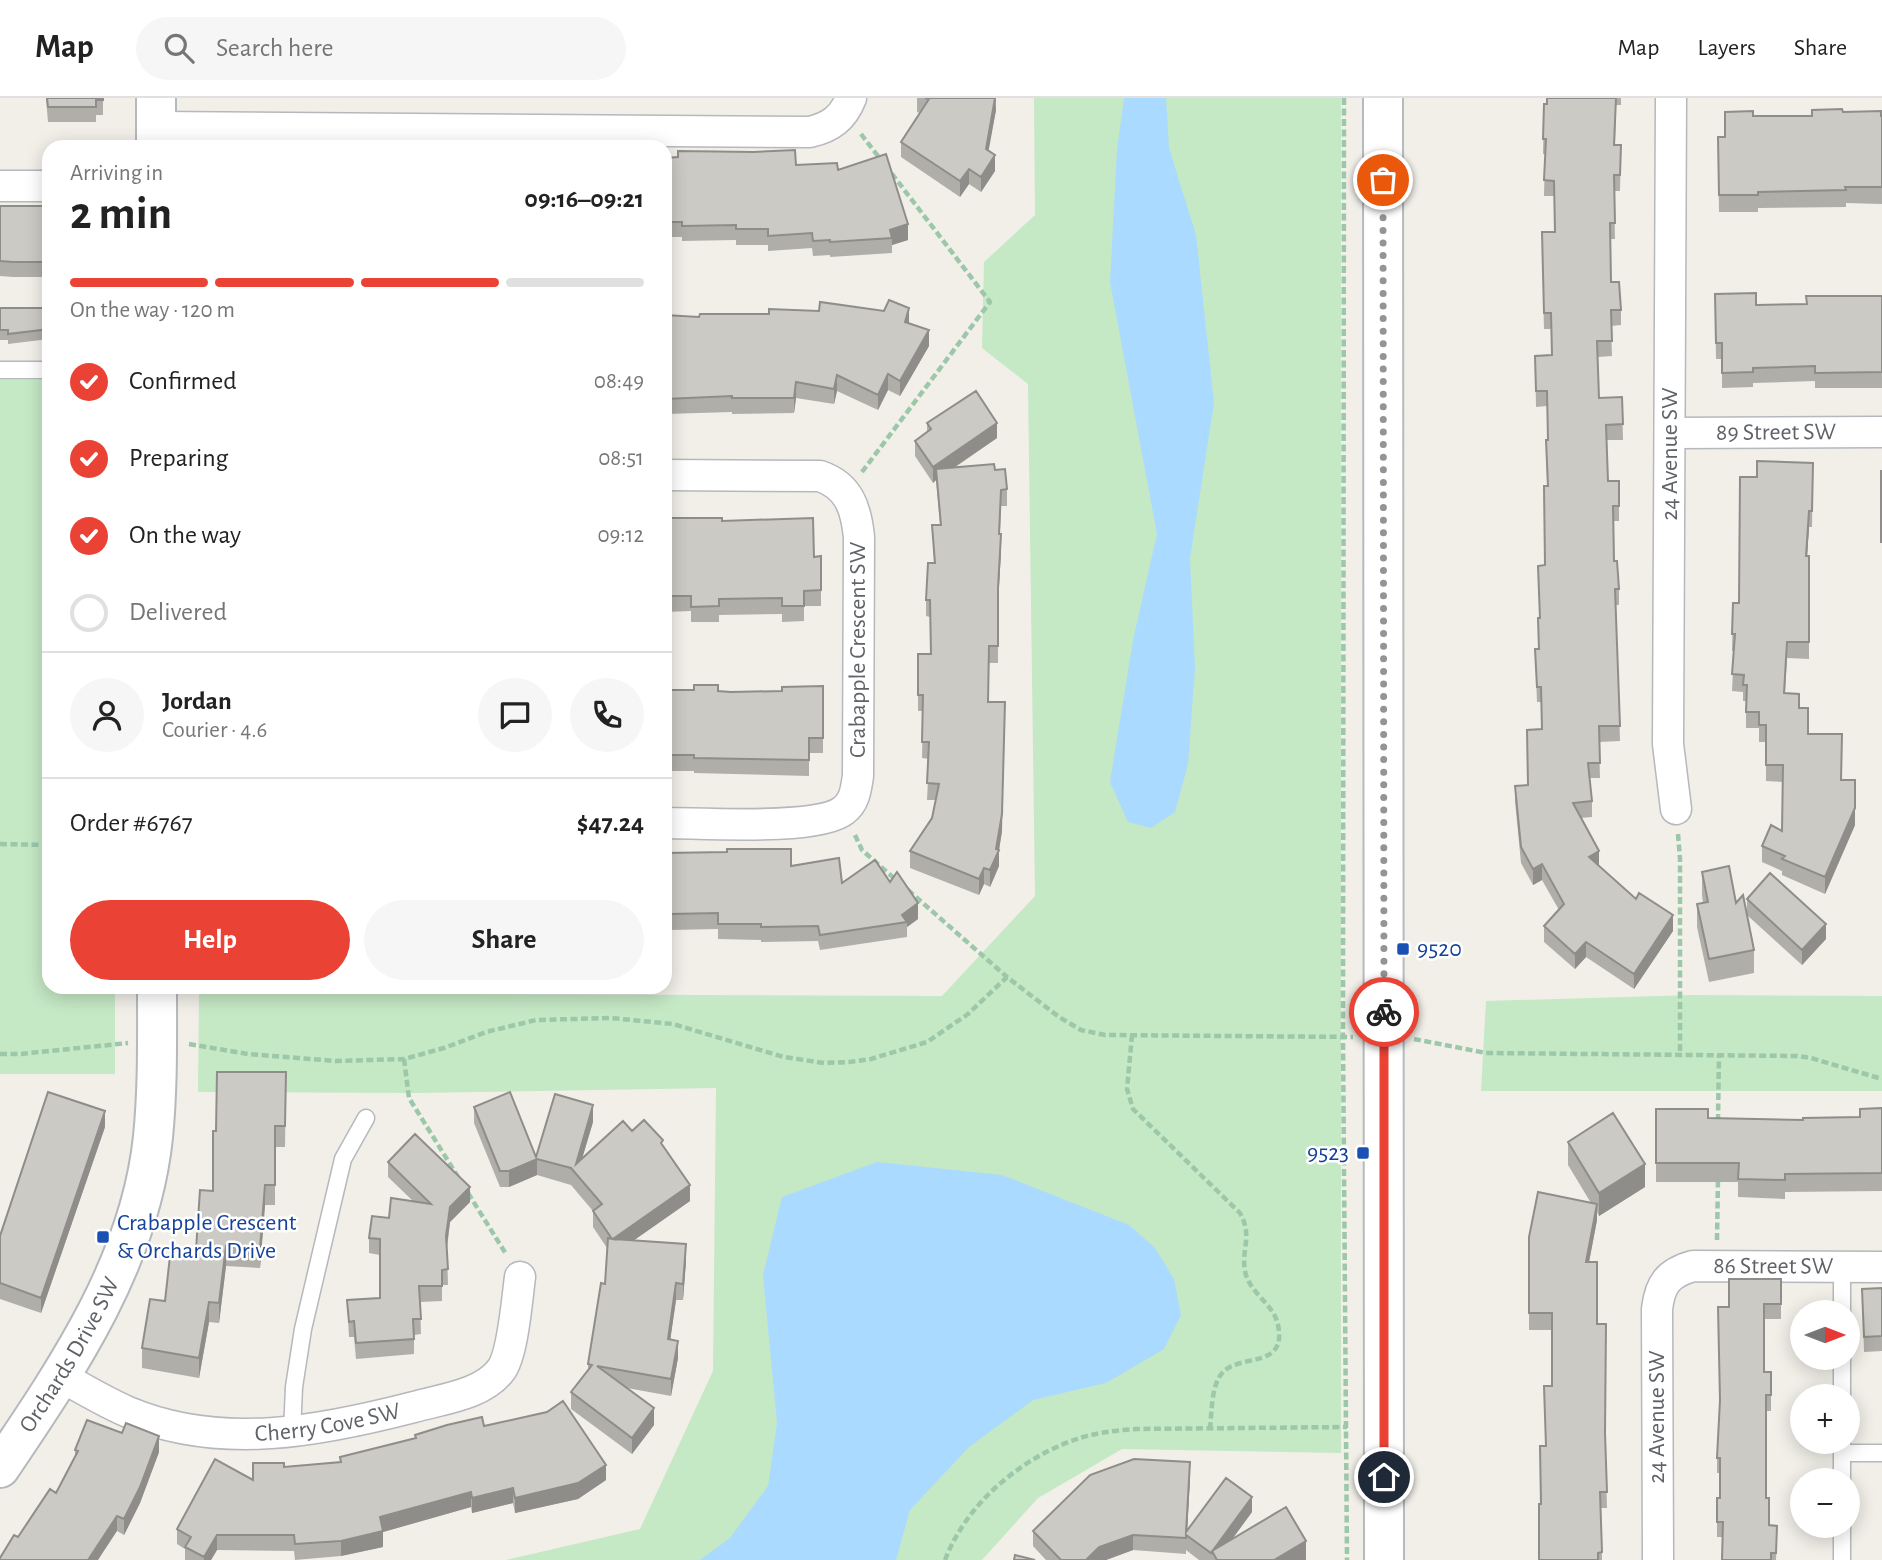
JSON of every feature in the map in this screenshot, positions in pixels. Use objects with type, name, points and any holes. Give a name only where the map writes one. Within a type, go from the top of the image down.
[{"type":"main road","points":[[1383,98],[1384,1560]]},
{"type":"main road","points":[[1383,433],[1410,98]]},
{"type":"main road","name":"Orchards Drive SW","points":[[0,1468],[62,1377],[94,1319],[121,1260],[146,1178],[153,1139],[157,1087],[157,994]]},
{"type":"street","name":"24 Avenue SW","points":[[1671,98],[1668,744],[1676,809]]},
{"type":"street","points":[[156,124],[810,132],[827,128],[848,106]]},
{"type":"street","points":[[0,186],[42,186]]},
{"type":"street","name":"89 Street SW","points":[[1671,433],[1882,432]]},
{"type":"street","points":[[672,475],[805,475],[832,481],[845,491]]},
{"type":"street","name":"Crabapple Crescent SW","points":[[844,811],[851,803],[858,776],[859,537],[853,504],[845,491]]},
{"type":"street","points":[[672,823],[805,823],[844,811]]},
{"type":"street","name":"86 Street SW","points":[[1669,1278],[1681,1269],[1693,1266],[1882,1267]]},
{"type":"street","name":"Cherry Cove SW","points":[[62,1377],[130,1413],[158,1422],[230,1434],[292,1433],[350,1424],[461,1395],[494,1378],[503,1368],[508,1353],[520,1277]]},
{"type":"street","name":"24 Avenue SW","points":[[1658,1560],[1657,1309],[1662,1285],[1669,1278]]},
{"type":"lane","points":[[0,370],[42,370]]},
{"type":"lane","points":[[292,1433],[294,1387],[303,1329],[343,1159],[366,1118]]},
{"type":"lane","points":[[1842,1266],[1842,1300]]},
{"type":"lane","points":[[1860,1450],[1882,1453]]},
{"type":"lane","points":[[1842,1538],[1842,1560]]},
{"type":"path","points":[[1344,98],[1343,1037],[1347,1560]]},
{"type":"path","points":[[845,491],[877,455],[990,302],[848,106]]},
{"type":"path","points":[[1676,809],[1680,859],[1680,1054]]},
{"type":"path","points":[[844,811],[862,849],[1007,977],[1059,1017],[1081,1030],[1105,1035],[1355,1037]]},
{"type":"path","points":[[0,844],[42,845]]},
{"type":"path","points":[[194,1045],[258,1055],[336,1061],[404,1059],[526,1022],[611,1018],[673,1024],[784,1057],[824,1063],[849,1062],[872,1059],[927,1042],[958,1021],[1007,977]]},
{"type":"path","points":[[1132,1035],[1127,1089],[1133,1109],[1240,1213],[1247,1230],[1245,1271],[1252,1288],[1275,1316],[1278,1324],[1278,1342],[1267,1356],[1231,1366],[1219,1378],[1210,1428]]},
{"type":"path","points":[[1408,1038],[1475,1052],[1774,1054],[1811,1058],[1882,1079]]},
{"type":"path","points":[[0,1054],[115,1043]]},
{"type":"path","points":[[1718,1122],[1719,1055]]},
{"type":"path","points":[[404,1059],[409,1098],[520,1277]]},
{"type":"path","points":[[1717,1245],[1718,1177]]},
{"type":"path","points":[[945,1560],[967,1520],[1012,1474],[1059,1447],[1083,1437],[1109,1431],[1347,1427]]},
{"type":"green space","points":[[1034,98],[1341,98],[1341,1453],[1122,1449],[1038,1498],[982,1560],[506,1560],[640,1529],[713,1371],[716,1088],[416,1093],[198,1092],[199,994],[942,996],[1035,896],[1028,384],[982,348],[984,262],[1035,215]]},
{"type":"green space","points":[[0,380],[42,380],[42,994],[115,994],[115,1074],[0,1074]]},
{"type":"green space","points":[[1692,995],[1882,996],[1882,1091],[1481,1091],[1486,1001]]},
{"type":"water","points":[[1124,98],[1166,98],[1169,148],[1196,235],[1214,403],[1190,558],[1195,668],[1188,764],[1175,812],[1151,828],[1128,822],[1110,782],[1133,640],[1157,534],[1110,282],[1117,150]]},
{"type":"water","points":[[877,1162],[1002,1175],[1129,1225],[1155,1248],[1174,1279],[1181,1315],[1164,1349],[1106,1383],[1033,1400],[969,1447],[910,1510],[896,1560],[700,1560],[730,1538],[768,1486],[777,1423],[763,1275],[782,1197]]},
{"type":"building","points":[[47,98],[103,100],[96,100],[96,107],[48,107]]},
{"type":"building","points":[[925,98],[995,98],[986,149],[995,155],[981,177],[969,169],[960,181],[901,142],[929,99]]},
{"type":"building","points":[[1547,98],[1616,98],[1614,145],[1621,145],[1620,175],[1614,175],[1615,223],[1610,223],[1611,282],[1619,282],[1621,310],[1611,310],[1612,341],[1597,341],[1599,398],[1622,397],[1623,424],[1606,425],[1608,481],[1619,481],[1619,506],[1613,506],[1614,561],[1617,561],[1619,589],[1615,589],[1620,726],[1599,726],[1600,763],[1588,763],[1592,801],[1573,803],[1599,851],[1589,857],[1636,899],[1639,893],[1673,915],[1634,974],[1586,942],[1575,954],[1544,926],[1564,904],[1542,864],[1533,869],[1521,847],[1515,786],[1528,785],[1527,730],[1542,729],[1541,687],[1537,687],[1535,649],[1539,649],[1538,566],[1545,565],[1544,486],[1548,486],[1548,440],[1547,391],[1536,391],[1535,356],[1552,355],[1551,313],[1544,313],[1542,232],[1555,232],[1554,181],[1544,180],[1544,104],[1547,104]]},
{"type":"building","points":[[1842,109],[1843,112],[1881,111],[1882,187],[1719,195],[1718,137],[1725,137],[1725,112],[1753,111],[1753,116],[1812,116],[1812,110]]},
{"type":"building","points":[[795,150],[796,165],[837,163],[838,170],[886,154],[908,224],[890,230],[892,238],[830,242],[813,241],[812,233],[768,236],[768,229],[736,229],[736,225],[682,226],[682,222],[672,222],[672,157],[678,157],[678,151]]},
{"type":"building","points":[[0,206],[42,206],[42,262],[0,261]]},
{"type":"building","points":[[1756,293],[1756,305],[1807,304],[1806,296],[1882,296],[1882,372],[1815,373],[1815,366],[1753,368],[1753,372],[1722,373],[1722,343],[1716,343],[1715,294]]},
{"type":"building","points":[[889,300],[909,308],[905,322],[929,330],[900,381],[888,374],[878,395],[837,375],[834,389],[796,382],[794,398],[732,396],[672,399],[672,315],[769,314],[769,309],[819,311],[820,302],[884,311]]},
{"type":"building","points":[[0,308],[42,308],[42,330],[8,334],[8,330],[0,330]]},
{"type":"building","points":[[976,391],[997,423],[933,467],[915,441],[931,429],[927,423]]},
{"type":"building","points":[[1757,461],[1813,463],[1812,511],[1809,511],[1806,556],[1809,556],[1809,642],[1787,642],[1784,693],[1799,694],[1799,708],[1808,708],[1808,734],[1842,734],[1841,780],[1855,780],[1855,808],[1825,877],[1782,859],[1785,856],[1762,846],[1771,825],[1782,831],[1783,765],[1766,765],[1766,725],[1759,725],[1759,712],[1746,712],[1747,685],[1743,685],[1744,675],[1732,674],[1735,634],[1732,634],[1733,603],[1739,603],[1740,477],[1757,477]]},
{"type":"building","points":[[994,464],[995,470],[1005,469],[1007,489],[1001,490],[998,646],[989,646],[988,702],[1005,702],[1002,814],[996,849],[999,850],[990,870],[984,868],[979,879],[910,851],[932,818],[939,784],[927,783],[929,742],[922,742],[923,695],[918,695],[918,654],[931,654],[930,600],[926,600],[928,563],[935,563],[932,525],[941,525],[936,469]]},
{"type":"building","points":[[1882,471],[1882,542],[1881,542]]},
{"type":"building","points":[[672,518],[722,518],[722,521],[813,518],[814,557],[821,556],[821,590],[804,591],[804,606],[782,606],[782,598],[719,599],[719,606],[691,607],[691,596],[672,596]]},
{"type":"building","points":[[694,685],[718,685],[718,691],[731,692],[782,691],[782,687],[823,686],[823,738],[809,738],[809,760],[694,758],[694,755],[672,755],[672,690],[694,690]]},
{"type":"building","points":[[727,849],[791,849],[791,866],[839,858],[842,883],[875,860],[890,882],[897,872],[918,903],[902,915],[907,922],[820,935],[818,926],[761,927],[761,924],[718,924],[718,913],[672,914],[672,853],[727,852]]},
{"type":"building","points":[[1729,866],[1736,903],[1743,895],[1754,950],[1709,959],[1697,904],[1708,902],[1702,872]]},
{"type":"building","points":[[1770,873],[1826,924],[1802,950],[1747,899]]},
{"type":"building","points":[[217,1072],[286,1072],[285,1126],[275,1126],[275,1185],[265,1185],[260,1248],[226,1246],[219,1303],[209,1302],[199,1358],[142,1348],[150,1299],[165,1301],[171,1247],[196,1250],[200,1190],[213,1191]]},
{"type":"building","points":[[48,1092],[105,1111],[41,1298],[0,1283],[0,1236]]},
{"type":"building","points":[[510,1092],[536,1157],[555,1094],[593,1105],[576,1164],[623,1121],[632,1131],[644,1120],[663,1140],[661,1143],[690,1185],[613,1239],[686,1244],[683,1284],[676,1283],[668,1339],[678,1341],[671,1379],[597,1366],[654,1408],[632,1438],[571,1392],[592,1365],[588,1364],[601,1283],[605,1284],[608,1238],[612,1239],[593,1211],[602,1204],[571,1168],[537,1159],[509,1171],[500,1171],[474,1107]]},
{"type":"building","points":[[1882,1108],[1882,1173],[1785,1174],[1785,1180],[1738,1179],[1739,1163],[1656,1163],[1656,1109],[1708,1109],[1708,1118],[1803,1120],[1860,1117],[1860,1109]]},
{"type":"building","points":[[1613,1113],[1645,1164],[1599,1193],[1568,1142]]},
{"type":"building","points":[[415,1134],[470,1187],[450,1207],[446,1236],[448,1269],[442,1270],[442,1286],[419,1286],[421,1319],[413,1319],[414,1339],[356,1343],[354,1321],[349,1322],[347,1300],[380,1298],[380,1239],[369,1238],[372,1216],[389,1218],[391,1198],[431,1204],[388,1162]]},
{"type":"building","points":[[1538,1192],[1597,1204],[1586,1262],[1597,1262],[1597,1324],[1606,1324],[1607,1492],[1600,1492],[1602,1552],[1598,1553],[1598,1560],[1539,1560],[1540,1446],[1546,1446],[1544,1386],[1552,1386],[1552,1313],[1529,1313],[1529,1237]]},
{"type":"building","points":[[1729,1279],[1781,1279],[1781,1304],[1764,1304],[1764,1372],[1771,1372],[1771,1395],[1766,1395],[1766,1498],[1769,1498],[1769,1525],[1777,1526],[1776,1553],[1771,1553],[1771,1560],[1722,1560],[1723,1522],[1717,1522],[1717,1498],[1720,1498],[1720,1458],[1717,1458],[1720,1400],[1718,1307],[1729,1307]]},
{"type":"building","points":[[1882,1288],[1882,1336],[1864,1337],[1862,1289]]},
{"type":"building","points":[[563,1401],[606,1465],[578,1483],[515,1498],[513,1488],[472,1498],[471,1492],[380,1517],[383,1531],[341,1541],[295,1544],[294,1535],[217,1535],[204,1557],[185,1547],[191,1537],[177,1529],[215,1459],[253,1480],[253,1463],[284,1463],[284,1467],[341,1462],[340,1457],[416,1438],[415,1435],[447,1425],[482,1417],[484,1426],[547,1412]]},
{"type":"building","points":[[87,1420],[122,1433],[126,1423],[159,1436],[140,1487],[124,1519],[117,1516],[88,1560],[0,1560],[14,1535],[18,1537],[50,1489],[56,1493],[78,1451],[75,1450]]},
{"type":"building","points":[[1134,1459],[1190,1462],[1186,1532],[1226,1478],[1252,1497],[1211,1553],[1186,1535],[1186,1538],[1133,1535],[1099,1547],[1086,1560],[1061,1560],[1033,1531],[1090,1475]]},
{"type":"building","points":[[1286,1507],[1306,1541],[1274,1560],[1217,1560],[1212,1551]]},
{"type":"building","points":[[1015,1555],[1035,1560],[1014,1560]]},
{"type":"way so far","points":[[1383,180],[1384,1012]]},
{"type":"place","name":"9520","points":[[1403,949]]},
{"type":"place","name":"9523","points":[[1363,1153]]},
{"type":"place","name":"Crabapple Crescent & Orchards Drive","points":[[103,1237]]},
{"type":"route","points":[[1384,1012],[1384,1477]]}]
